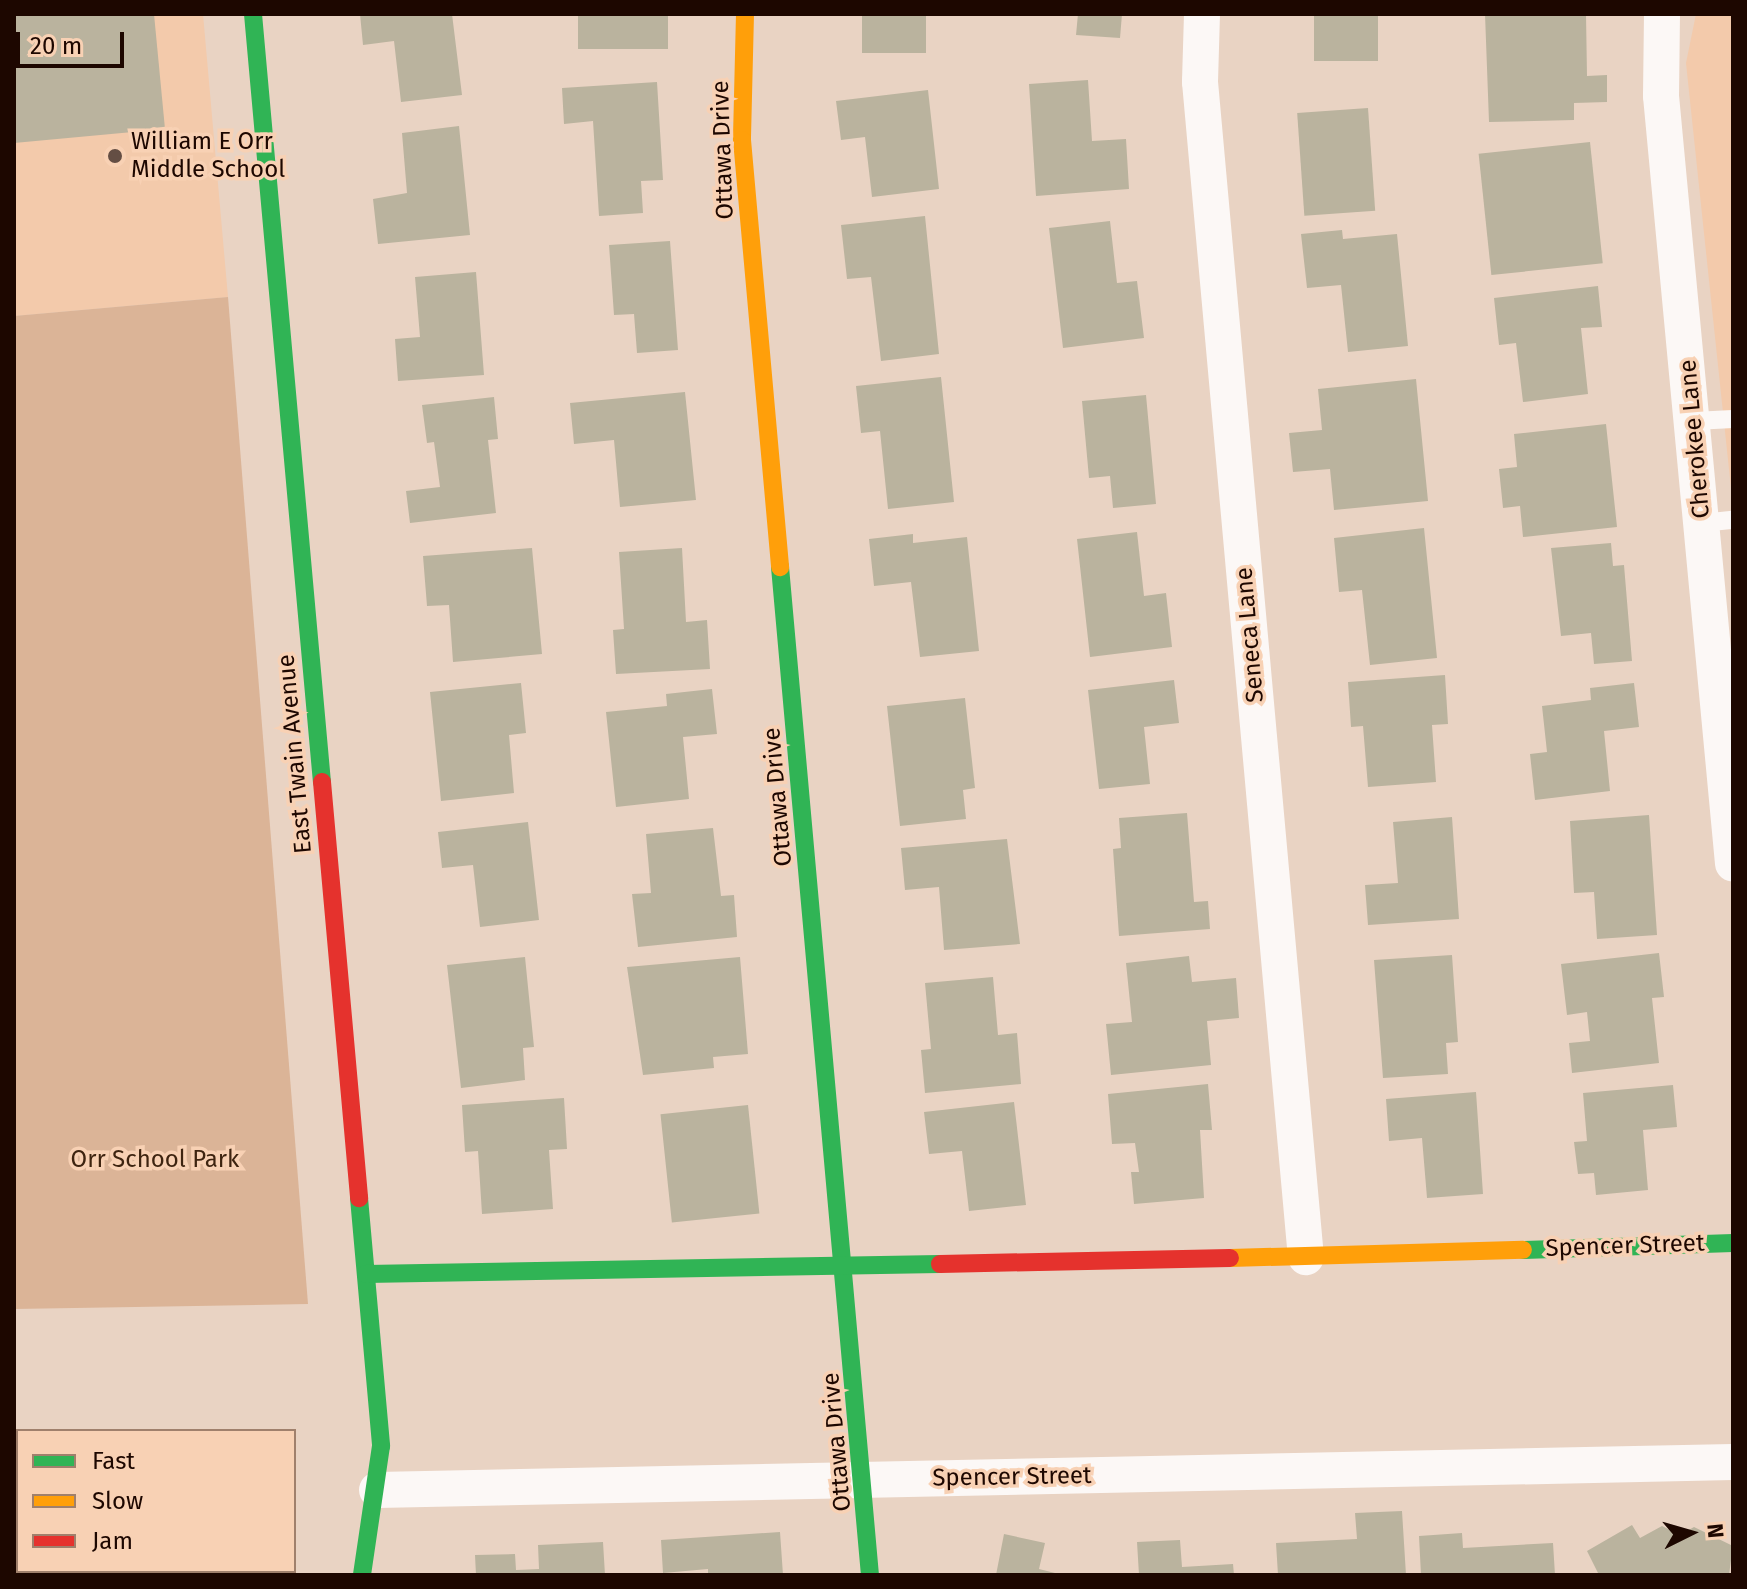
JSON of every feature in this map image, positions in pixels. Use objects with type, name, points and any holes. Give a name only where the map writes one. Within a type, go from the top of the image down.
[{"type":"street","name":"East Twain Avenue","points":[[253,14],[381,1446],[377,1490]]},
{"type":"street","name":"Ottawa Drive","points":[[745,14],[742,140],[865,1481],[870,1575]]},
{"type":"street","name":"Seneca Lane","points":[[1202,14],[1200,82],[1306,1257]]},
{"type":"street","name":"Cherokee Lane","points":[[1662,14],[1661,96],[1694,421],[1718,522],[1732,846]]},
{"type":"street","name":"Spencer Street","points":[[366,1274],[1306,1257],[1733,1243]]},
{"type":"street","name":"Spencer Street","points":[[377,1490],[1733,1462]]},
{"type":"street","points":[[362,1575],[377,1490]]},
{"type":"lane","points":[[1694,421],[1733,419]]},
{"type":"shaded area","name":"William E Orr Middle School","points":[[14,14],[203,14],[228,297],[14,316]]},
{"type":"shaded area","points":[[1696,14],[1733,14],[1733,507],[1686,63]]},
{"type":"green space","name":"Orr School Park","points":[[228,297],[308,1304],[14,1309],[14,316]]},
{"type":"building","points":[[154,14],[165,129],[14,143],[14,16]]},
{"type":"building","points":[[360,14],[452,14],[462,95],[401,102],[394,41],[363,45]]},
{"type":"building","points":[[578,14],[668,14],[668,49],[578,49]]},
{"type":"building","points":[[862,14],[926,14],[926,53],[862,53]]},
{"type":"building","points":[[1078,14],[1122,14],[1120,38],[1076,35]]},
{"type":"building","points":[[1314,14],[1378,14],[1378,61],[1314,61]]},
{"type":"building","points":[[1485,14],[1586,14],[1587,76],[1607,75],[1607,102],[1574,103],[1574,120],[1489,122]]},
{"type":"building","points":[[1088,80],[1092,141],[1126,139],[1129,189],[1036,196],[1029,84]]},
{"type":"building","points":[[657,82],[663,180],[641,181],[643,213],[599,216],[593,121],[564,124],[562,88]]},
{"type":"building","points":[[928,90],[939,189],[872,197],[865,137],[841,140],[836,101]]},
{"type":"building","points":[[1368,108],[1375,211],[1304,216],[1297,113]]},
{"type":"building","points":[[459,126],[470,235],[378,244],[373,199],[407,193],[402,133]]},
{"type":"building","points":[[1590,142],[1603,263],[1491,275],[1479,154]]},
{"type":"building","points":[[925,216],[939,354],[881,361],[871,277],[847,279],[841,225]]},
{"type":"building","points":[[1110,221],[1117,283],[1137,281],[1144,338],[1063,348],[1049,228]]},
{"type":"building","points":[[1342,230],[1343,239],[1397,234],[1408,346],[1348,352],[1341,285],[1307,288],[1301,234]]},
{"type":"building","points":[[670,241],[678,350],[637,353],[634,314],[614,315],[609,245]]},
{"type":"building","points":[[476,272],[484,375],[398,381],[395,339],[420,337],[415,277]]},
{"type":"building","points":[[1598,286],[1602,327],[1581,328],[1588,394],[1523,402],[1516,343],[1499,345],[1494,298]]},
{"type":"building","points":[[941,377],[954,502],[888,509],[880,431],[861,433],[856,386]]},
{"type":"building","points":[[1416,379],[1428,501],[1334,510],[1330,469],[1293,472],[1289,433],[1322,430],[1318,389]]},
{"type":"building","points":[[685,392],[696,500],[620,507],[614,440],[574,444],[570,403]]},
{"type":"building","points":[[1146,395],[1156,504],[1113,508],[1110,476],[1089,478],[1082,401]]},
{"type":"building","points":[[494,397],[498,439],[488,440],[496,513],[410,523],[406,491],[440,487],[434,442],[427,443],[422,405]]},
{"type":"building","points":[[1606,424],[1617,527],[1523,537],[1520,506],[1503,508],[1499,469],[1517,467],[1514,434]]},
{"type":"building","points":[[1424,528],[1437,658],[1370,665],[1362,590],[1339,592],[1334,538]]},
{"type":"building","points":[[1137,532],[1144,596],[1166,593],[1172,647],[1090,657],[1077,539]]},
{"type":"building","points":[[913,534],[913,543],[967,537],[979,651],[920,657],[911,582],[874,586],[869,539]]},
{"type":"building","points":[[1611,543],[1613,566],[1624,565],[1632,661],[1594,664],[1591,633],[1561,636],[1551,548]]},
{"type":"building","points":[[532,548],[542,654],[453,662],[449,605],[427,606],[423,556]]},
{"type":"building","points":[[682,548],[686,622],[707,620],[710,669],[616,674],[613,630],[624,629],[619,552]]},
{"type":"building","points":[[1445,675],[1448,724],[1432,725],[1436,782],[1368,787],[1363,726],[1351,727],[1348,682]]},
{"type":"building","points":[[1174,680],[1179,723],[1144,727],[1150,784],[1099,789],[1088,690]]},
{"type":"building","points":[[521,683],[526,733],[509,735],[514,793],[441,801],[430,692]]},
{"type":"building","points":[[1634,683],[1639,727],[1604,731],[1610,791],[1535,800],[1530,754],[1547,752],[1542,706],[1591,700],[1590,688]]},
{"type":"building","points":[[712,689],[717,734],[683,737],[689,799],[616,807],[606,712],[667,706],[666,694]]},
{"type":"building","points":[[965,698],[975,788],[963,790],[966,819],[900,826],[887,706]]},
{"type":"building","points":[[1187,813],[1194,902],[1208,901],[1210,929],[1119,936],[1113,849],[1121,848],[1119,818]]},
{"type":"building","points":[[1649,815],[1657,935],[1597,939],[1594,892],[1574,893],[1570,821]]},
{"type":"building","points":[[1452,817],[1459,919],[1368,925],[1365,885],[1398,883],[1393,822]]},
{"type":"building","points":[[528,822],[539,920],[480,927],[473,865],[442,868],[438,832]]},
{"type":"building","points":[[713,828],[721,896],[734,895],[737,937],[638,947],[632,894],[651,893],[646,834]]},
{"type":"building","points":[[1007,839],[1020,944],[944,950],[939,887],[905,890],[901,848]]},
{"type":"building","points":[[1659,953],[1664,997],[1652,998],[1659,1063],[1572,1073],[1569,1043],[1590,1041],[1587,1012],[1567,1015],[1561,964]]},
{"type":"building","points":[[1452,955],[1458,1042],[1446,1043],[1448,1074],[1383,1078],[1374,960]]},
{"type":"building","points":[[1189,956],[1192,982],[1236,978],[1239,1018],[1207,1021],[1211,1065],[1111,1075],[1106,1024],[1132,1022],[1126,963]]},
{"type":"building","points":[[525,957],[534,1047],[523,1048],[525,1080],[461,1088],[447,965]]},
{"type":"building","points":[[740,957],[748,1054],[713,1057],[714,1068],[643,1075],[627,967]]},
{"type":"building","points":[[993,977],[998,1035],[1017,1033],[1021,1084],[925,1093],[921,1050],[931,1049],[925,983]]},
{"type":"building","points":[[1208,1084],[1212,1130],[1200,1130],[1204,1198],[1134,1204],[1131,1172],[1139,1172],[1135,1143],[1112,1144],[1108,1094]]},
{"type":"building","points":[[1673,1085],[1677,1127],[1643,1130],[1648,1190],[1596,1195],[1594,1173],[1578,1174],[1574,1142],[1587,1141],[1583,1093]]},
{"type":"building","points":[[1476,1092],[1483,1194],[1427,1198],[1422,1138],[1389,1141],[1386,1099]]},
{"type":"building","points":[[564,1098],[567,1149],[549,1150],[553,1209],[482,1214],[478,1151],[465,1152],[462,1105]]},
{"type":"building","points":[[1014,1102],[1026,1205],[969,1211],[962,1151],[929,1154],[924,1112]]},
{"type":"building","points":[[748,1105],[759,1213],[672,1223],[660,1114]]},
{"type":"building","points":[[1402,1511],[1406,1575],[1278,1575],[1276,1543],[1357,1539],[1355,1513]]},
{"type":"building","points":[[1632,1525],[1640,1538],[1662,1526],[1680,1535],[1694,1527],[1733,1546],[1729,1575],[1599,1575],[1587,1551]]},
{"type":"building","points":[[16,1526],[16,1573],[111,1575],[14,1575]]},
{"type":"building","points":[[780,1532],[783,1575],[708,1575],[708,1569],[663,1573],[661,1540]]},
{"type":"building","points":[[1462,1533],[1463,1548],[1553,1543],[1555,1575],[1421,1575],[1419,1536]]},
{"type":"building","points":[[1004,1534],[1045,1543],[1039,1569],[1063,1575],[996,1575]]},
{"type":"building","points":[[1180,1540],[1182,1567],[1233,1564],[1234,1575],[1139,1575],[1137,1542]]},
{"type":"building","points":[[603,1542],[605,1575],[476,1575],[475,1555],[515,1554],[516,1570],[539,1569],[538,1545]]},
{"type":"building","points":[[139,1573],[195,1573],[195,1575]]},
{"type":"traffic: fast","points":[[253,14],[322,782]]},
{"type":"traffic: fast","points":[[780,567],[870,1575]]},
{"type":"traffic: fast","points":[[359,1198],[381,1446],[362,1575]]},
{"type":"traffic: fast","points":[[1523,1250],[1733,1243]]},
{"type":"traffic: fast","points":[[366,1274],[940,1264]]},
{"type":"traffic: slow","points":[[745,14],[742,140],[780,567]]},
{"type":"traffic: slow","points":[[1230,1258],[1523,1250]]},
{"type":"traffic: jam","points":[[322,782],[359,1198]]},
{"type":"traffic: jam","points":[[940,1264],[1230,1258]]},
{"type":"place","name":"William E Orr Middle School","points":[[115,156]]}]
